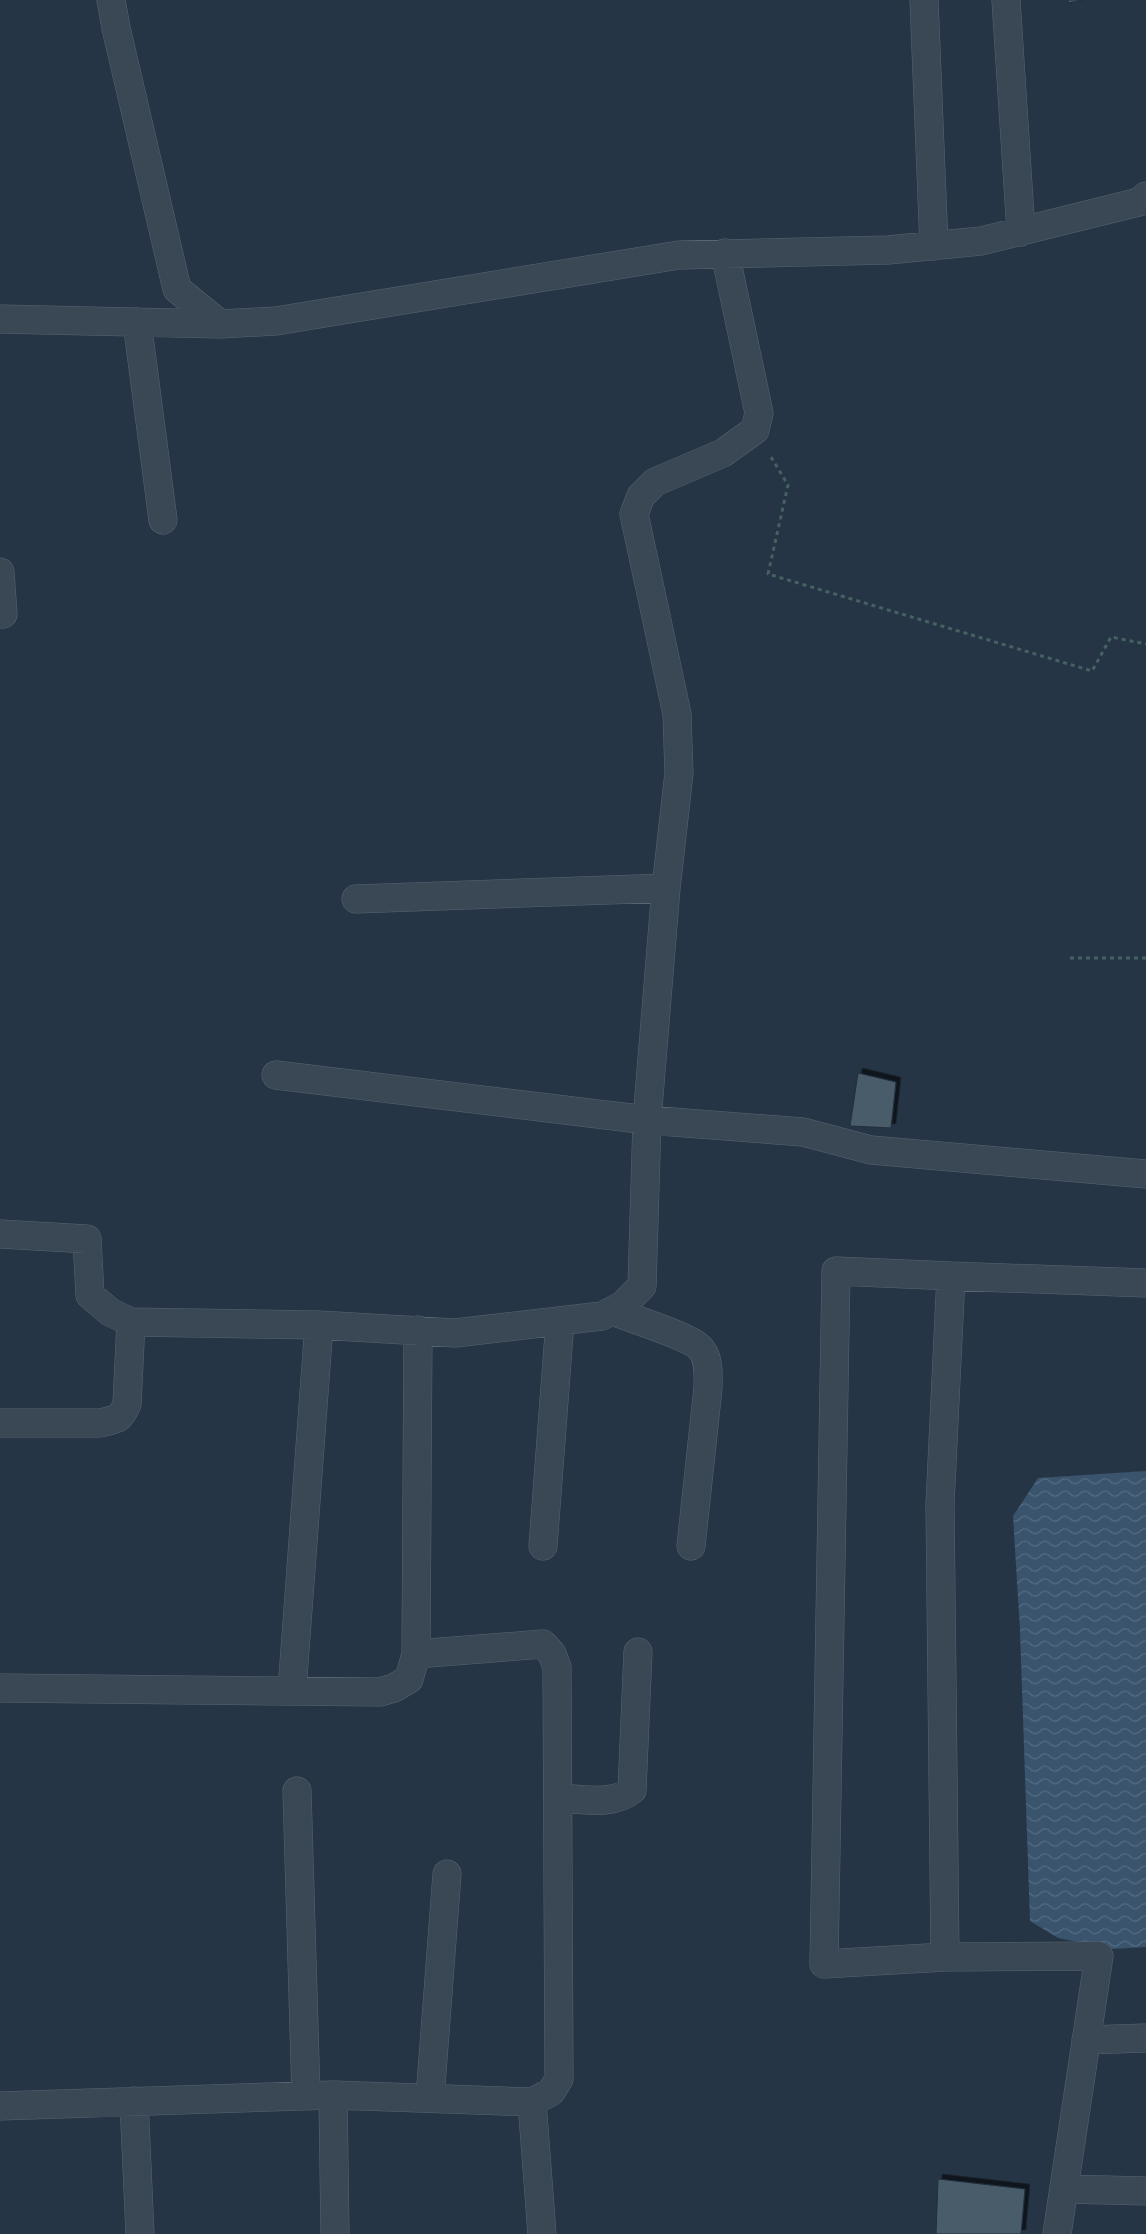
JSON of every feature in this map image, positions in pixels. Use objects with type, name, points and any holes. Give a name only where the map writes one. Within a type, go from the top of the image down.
[{"type":"street","points":[[112,0],[116,28],[177,289],[220,324]]},
{"type":"street","points":[[924,0],[934,246]]},
{"type":"street","points":[[1006,0],[1021,232]]},
{"type":"street","points":[[0,320],[220,324],[276,321],[679,255],[888,250],[981,241],[1140,202],[1146,196]]},
{"type":"street","points":[[0,1234],[87,1239],[90,1295],[110,1312],[131,1322],[318,1325],[454,1332],[602,1316],[624,1305],[642,1286],[647,1120],[666,888],[679,773],[677,714],[634,514],[641,496],[655,482],[723,453],[755,430],[759,413],[725,253]]},
{"type":"street","points":[[137,322],[164,520]]},
{"type":"street","points":[[0,572],[3,614]]},
{"type":"street","points":[[356,899],[666,888]]},
{"type":"street","points":[[276,1075],[647,1120],[803,1132],[870,1150],[1146,1174]]},
{"type":"street","points":[[1058,2234],[1099,1956],[945,1958],[824,1964],[836,1270],[1146,1284]]},
{"type":"street","points":[[945,1958],[940,1504],[951,1276]]},
{"type":"street","points":[[612,1311],[682,1338],[700,1347],[708,1363],[708,1388],[691,1546]]},
{"type":"street","points":[[543,1546],[560,1321]]},
{"type":"street","points":[[0,1422],[100,1423],[116,1420],[122,1416],[127,1404],[131,1322]]},
{"type":"street","points":[[292,1690],[318,1325]]},
{"type":"street","points":[[0,1688],[380,1692],[394,1688],[409,1679],[416,1654],[418,1330]]},
{"type":"street","points":[[0,2106],[333,2095],[532,2102],[551,2092],[559,2079],[557,1667],[552,1654],[543,1644],[416,1654]]},
{"type":"street","points":[[558,1798],[615,1800],[625,1796],[632,1790],[638,1652]]},
{"type":"street","points":[[297,1791],[306,2096]]},
{"type":"street","points":[[430,2098],[447,1874]]},
{"type":"street","points":[[1086,2040],[1146,2038]]},
{"type":"street","points":[[333,2095],[335,2234]]},
{"type":"street","points":[[134,2101],[140,2234]]},
{"type":"street","points":[[532,2102],[542,2234]]},
{"type":"street","points":[[1064,2189],[1146,2191]]},
{"type":"path","points":[[755,430],[788,485],[768,574],[1092,671],[1111,637],[1146,644]]},
{"type":"path","points":[[1070,958],[1146,958]]},
{"type":"water","points":[[1146,1471],[1146,1947],[1112,1949],[1058,1938],[1030,1921],[1020,1630],[1013,1516],[1038,1478]]},
{"type":"building","points":[[1068,0],[1084,0],[1068,3]]},
{"type":"building","points":[[858,1073],[896,1082],[891,1128],[850,1126]]},
{"type":"building","points":[[938,2179],[1025,2189],[1021,2234],[936,2234]]}]
